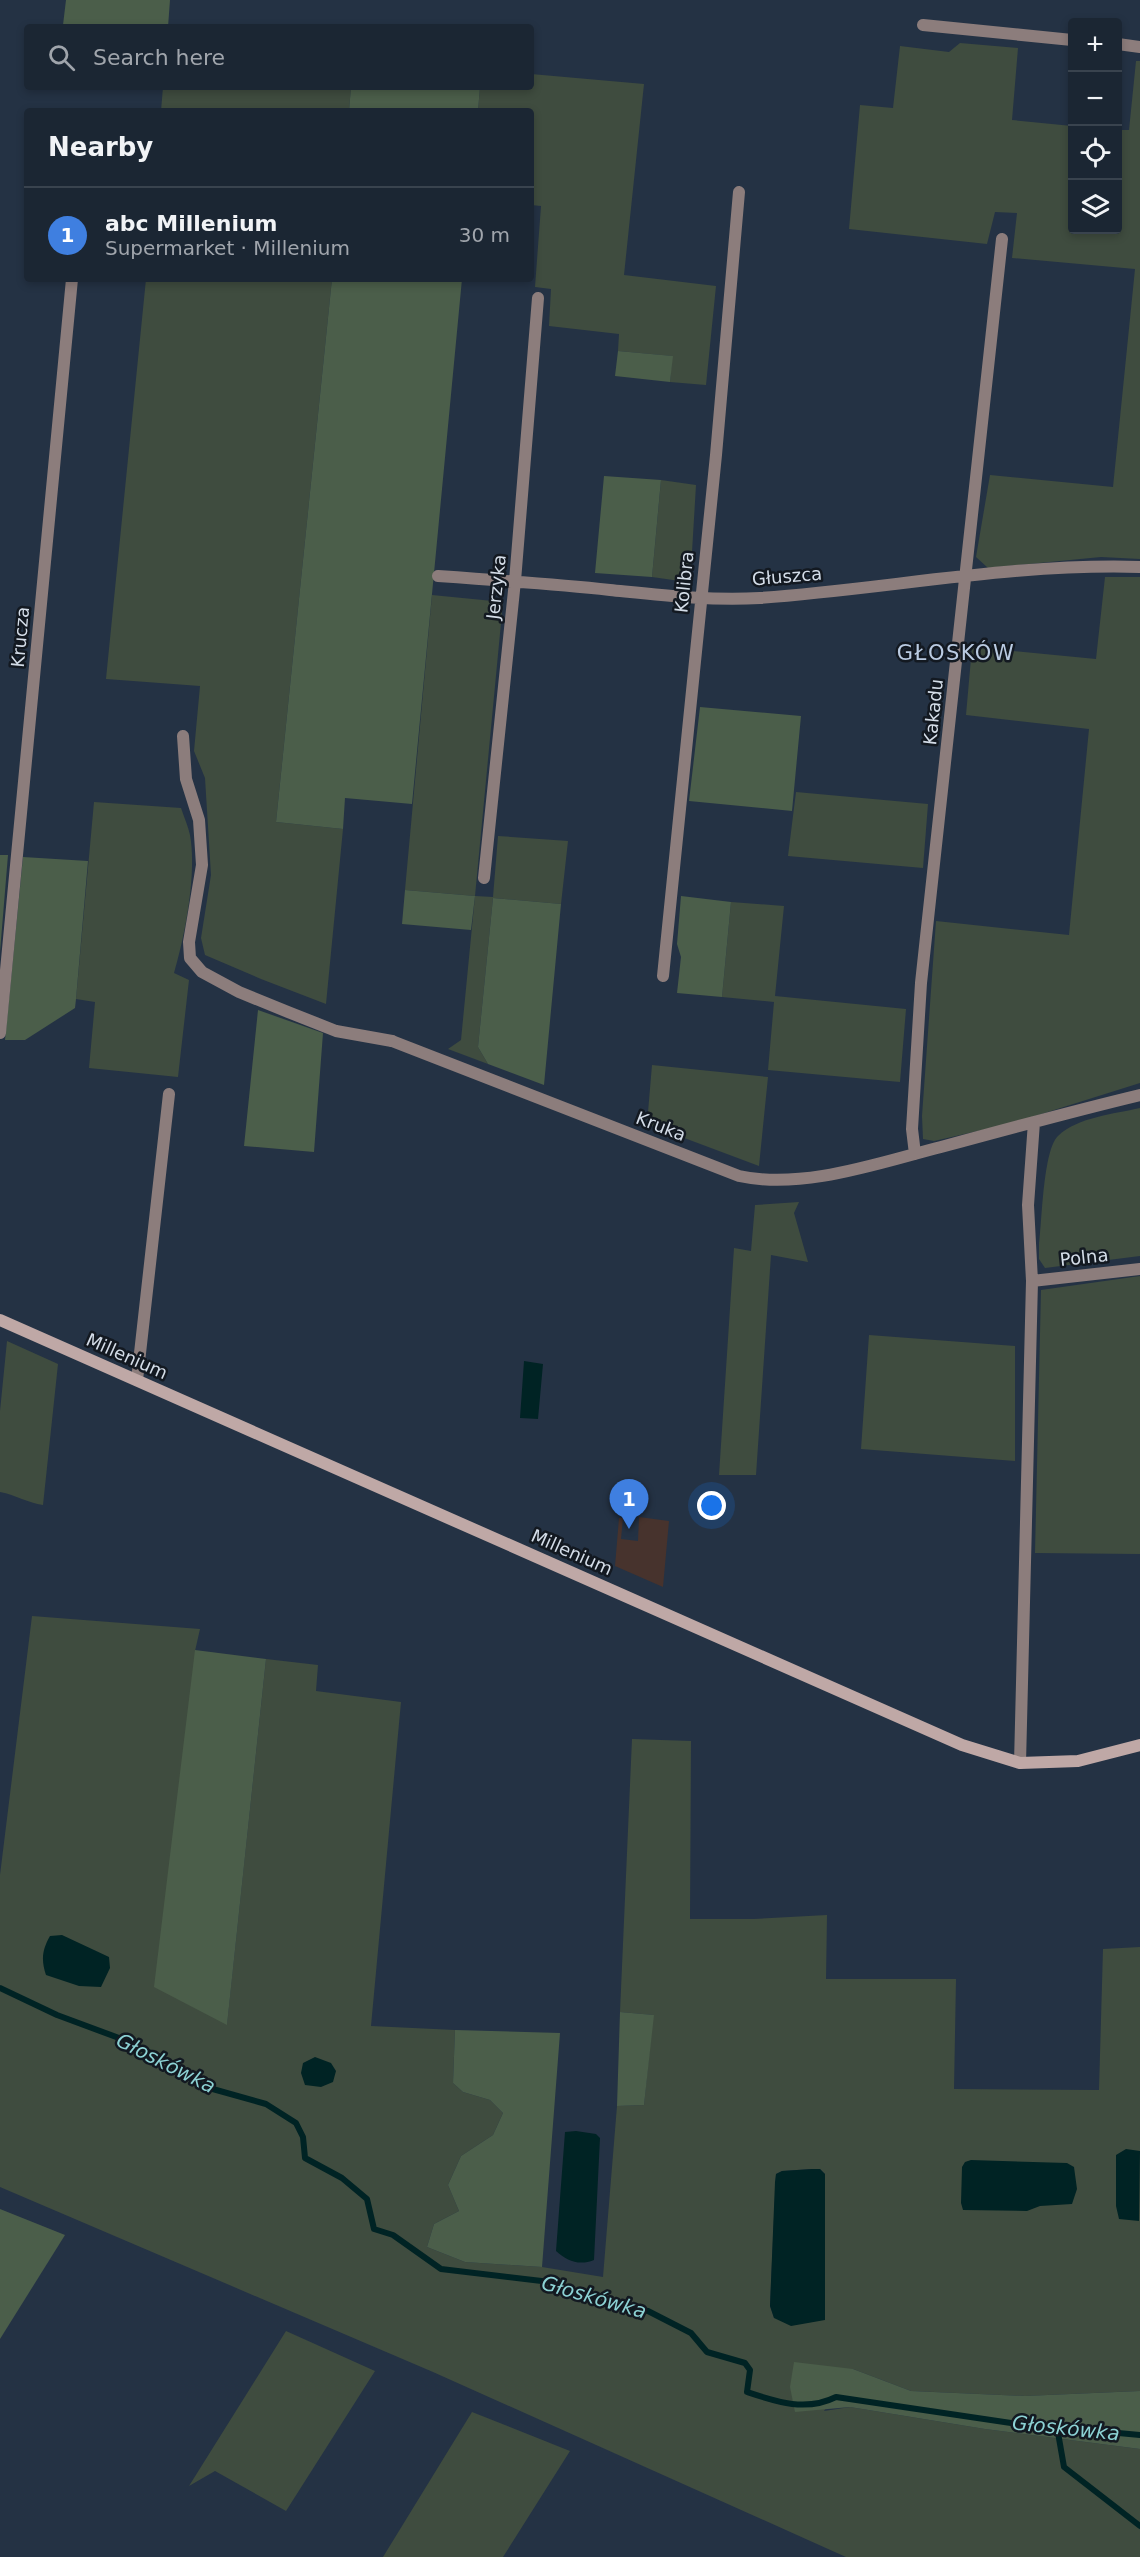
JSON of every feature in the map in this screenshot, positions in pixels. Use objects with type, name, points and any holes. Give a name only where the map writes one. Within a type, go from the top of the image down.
[{"type":"street","points":[[923,24],[1068,40]]},
{"type":"street","points":[[1122,45],[1140,47]]},
{"type":"street","name":"Kolibra","points":[[663,976],[716,454],[739,192]]},
{"type":"street","name":"Kakadu","points":[[915,1154],[912,1130],[921,983],[1002,239]]},
{"type":"street","name":"Krucza","points":[[0,1033],[72,282]]},
{"type":"street","name":"Jerzyka","points":[[484,879],[515,581],[538,298]]},
{"type":"street","name":"Głuszca","points":[[438,576],[700,598],[759,598],[966,576],[1098,566],[1140,567]]},
{"type":"street","name":"Kruka","points":[[183,736],[186,778],[199,820],[202,865],[189,942],[190,958],[202,972],[239,992],[336,1031],[376,1040],[392,1041],[750,1179],[780,1182],[855,1169],[1140,1095]]},
{"type":"street","points":[[137,1380],[169,1094]]},
{"type":"street","points":[[1020,1763],[1032,1281],[1028,1205],[1034,1122]]},
{"type":"street","name":"Polna","points":[[1032,1281],[1140,1269]]},
{"type":"street","name":"Millenium","points":[[0,1320],[962,1745],[1020,1763],[1078,1761],[1140,1745]]},
{"type":"shaded area","points":[[66,0],[170,0],[168,24],[63,24]]},
{"type":"shaded area","points":[[960,43],[1018,48],[1012,120],[1068,126],[1068,234],[1122,234],[1122,130],[1129,130],[1136,61],[1140,61],[1140,559],[1101,557],[988,568],[976,557],[990,475],[1113,487],[1135,269],[1012,258],[1017,213],[995,212],[987,244],[849,229],[860,105],[893,108],[900,46],[949,52]]},
{"type":"shaded area","points":[[534,74],[644,84],[624,275],[716,286],[706,385],[670,382],[672,356],[618,351],[619,334],[549,326],[551,289],[535,287],[541,206],[534,205],[534,108],[478,108],[480,90],[534,90]]},
{"type":"shaded area","points":[[163,90],[351,90],[349,108],[161,108]]},
{"type":"shaded area","points":[[351,90],[480,90],[478,108],[349,108]]},
{"type":"shaded area","points":[[146,282],[332,282],[276,822],[343,829],[326,1004],[205,955],[201,938],[211,875],[205,778],[194,751],[200,686],[106,679]]},
{"type":"shaded area","points":[[332,282],[462,282],[412,804],[345,798],[343,829],[276,822]]},
{"type":"shaded area","points":[[618,351],[673,356],[670,382],[615,376]]},
{"type":"shaded area","points":[[604,476],[661,480],[652,577],[595,573]]},
{"type":"shaded area","points":[[661,480],[696,485],[691,569],[680,581],[652,577]]},
{"type":"shaded area","points":[[1105,577],[1140,577],[1140,1083],[1013,1123],[934,1141],[923,1139],[922,1116],[936,921],[1069,935],[1089,729],[966,715],[972,647],[1096,659]]},
{"type":"shaded area","points":[[432,595],[503,602],[475,896],[405,890]]},
{"type":"shaded area","points":[[700,707],[801,716],[792,811],[689,801]]},
{"type":"shaded area","points":[[796,792],[928,804],[923,868],[788,856]]},
{"type":"shaded area","points":[[94,802],[181,808],[188,828],[192,850],[191,886],[186,923],[174,973],[189,980],[178,1077],[89,1068],[95,1002],[76,999]]},
{"type":"shaded area","points":[[498,836],[568,841],[561,904],[493,898],[478,1047],[488,1064],[448,1049],[461,1040],[475,896],[493,897]]},
{"type":"shaded area","points":[[0,855],[8,855],[0,952]]},
{"type":"shaded area","points":[[23,857],[88,861],[76,999],[75,1008],[25,1040],[5,1040]]},
{"type":"shaded area","points":[[405,890],[475,896],[471,930],[402,924]]},
{"type":"shaded area","points":[[681,896],[731,902],[722,997],[677,993],[681,957],[677,944]]},
{"type":"shaded area","points":[[493,898],[561,904],[544,1085],[488,1064],[478,1047]]},
{"type":"shaded area","points":[[731,902],[784,906],[775,996],[906,1009],[900,1082],[768,1070],[774,1002],[722,997]]},
{"type":"shaded area","points":[[258,1010],[323,1033],[314,1152],[244,1146]]},
{"type":"shaded area","points":[[652,1065],[768,1077],[759,1166],[647,1124]]},
{"type":"shaded area","points":[[1140,1108],[1140,1256],[1045,1268],[1039,1259],[1039,1245],[1046,1171],[1053,1144],[1058,1136],[1076,1124]]},
{"type":"shaded area","points":[[799,1202],[794,1213],[808,1262],[771,1255],[756,1475],[719,1475],[734,1248],[751,1251],[755,1205]]},
{"type":"shaded area","points":[[1140,1276],[1140,1554],[1035,1553],[1041,1290]]},
{"type":"shaded area","points":[[869,1335],[1015,1346],[1015,1461],[861,1449]]},
{"type":"shaded area","points":[[7,1341],[58,1364],[43,1505],[0,1492],[0,1411]]},
{"type":"shaded area","points":[[524,1361],[543,1364],[538,1419],[520,1418]]},
{"type":"shaded area","points":[[639,1517],[669,1521],[663,1587],[615,1566],[619,1518],[623,1518],[621,1539],[638,1541]]},
{"type":"shaded area","points":[[32,1616],[200,1629],[195,1651],[227,2024],[266,1659],[318,1665],[316,1691],[401,1702],[371,2026],[455,2030],[453,2083],[463,2092],[490,2100],[503,2113],[493,2135],[461,2156],[448,2185],[459,2211],[434,2224],[427,2247],[465,2262],[542,2267],[603,2277],[617,2106],[644,2105],[653,2015],[620,2012],[632,1739],[691,1741],[690,1919],[754,1919],[827,1915],[826,1979],[956,1979],[954,2089],[1099,2090],[1103,1949],[1140,1947],[1140,2391],[1025,2396],[911,2391],[853,2369],[824,2411],[850,2407],[985,2429],[1140,2449],[1140,2557],[846,2557],[433,2372],[0,2187],[0,1875]],"holes":[[[820,2169],[825,2174],[825,2319],[774,2318],[770,2306],[776,2174],[782,2171]]]},
{"type":"shaded area","points":[[195,1650],[266,1659],[227,2025],[154,1987]]},
{"type":"shaded area","points":[[62,1935],[109,1957],[110,1968],[101,1987],[79,1986],[46,1975],[43,1965],[45,1946],[50,1936]]},
{"type":"shaded area","points":[[620,2012],[654,2015],[644,2105],[617,2106]]},
{"type":"shaded area","points":[[455,2030],[560,2033],[542,2267],[465,2262],[427,2247],[434,2224],[459,2211],[448,2185],[461,2156],[493,2135],[503,2113],[490,2100],[463,2092],[453,2083]]},
{"type":"shaded area","points":[[315,2057],[331,2063],[336,2071],[333,2082],[321,2087],[305,2085],[301,2073],[303,2063]]},
{"type":"shaded area","points":[[565,2132],[596,2134],[600,2138],[594,2260],[583,2263],[569,2260],[556,2251]]},
{"type":"shaded area","points":[[1126,2149],[1140,2151],[1139,2221],[1119,2219],[1116,2206],[1116,2155]]},
{"type":"shaded area","points":[[971,2160],[1067,2163],[1074,2167],[1077,2189],[1072,2204],[1040,2206],[1027,2211],[963,2210],[961,2203],[962,2167],[965,2162]]},
{"type":"shaded area","points":[[820,2169],[825,2174],[825,2320],[791,2326],[774,2318],[770,2306],[776,2174],[782,2171]]},
{"type":"shaded area","points":[[0,2209],[65,2235],[0,2339]]},
{"type":"shaded area","points":[[286,2331],[375,2371],[286,2511],[215,2471],[189,2486]]},
{"type":"shaded area","points":[[794,2362],[853,2369],[911,2391],[1025,2396],[1140,2391],[1140,2449],[985,2429],[850,2407],[795,2412],[790,2387]]},
{"type":"shaded area","points":[[472,2412],[570,2451],[503,2557],[383,2557]]},
{"type":"waterway","name":"Głoskówka","points":[[0,1988],[57,2015],[127,2041],[168,2062],[202,2086],[266,2104],[296,2123],[303,2137],[305,2158],[342,2178],[367,2199],[374,2229],[393,2235],[441,2269],[550,2282],[598,2303],[648,2311],[691,2333],[707,2352],[745,2363],[750,2370],[747,2392],[792,2404],[814,2404],[836,2397],[1011,2423],[1140,2435]]},
{"type":"waterway","points":[[1057,2427],[1064,2467],[1140,2526]]},
{"type":"place","name":"abc Millenium","points":[[629,1529]]},
{"type":"district","name":"GŁOSKÓW","points":[[956,653]]}]
